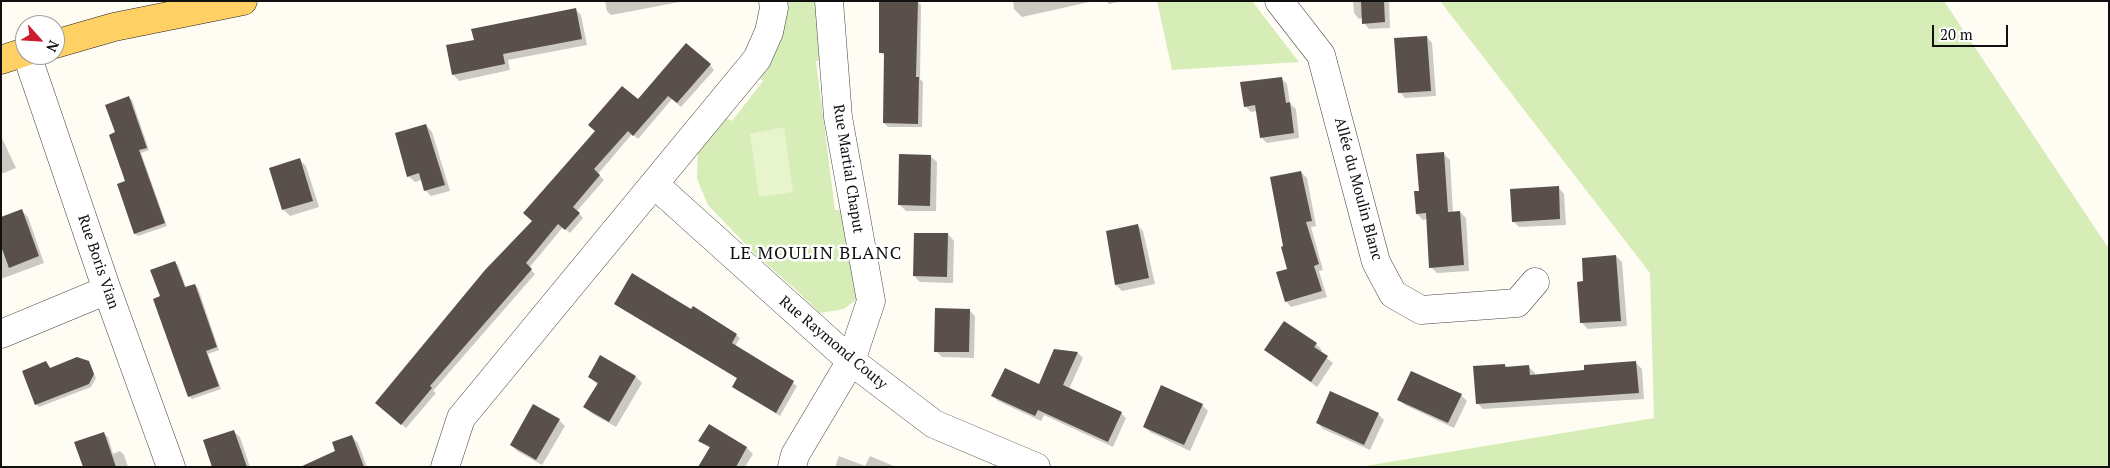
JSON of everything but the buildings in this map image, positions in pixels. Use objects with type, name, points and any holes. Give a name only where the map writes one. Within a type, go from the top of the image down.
[{"type":"main road","points":[[65,41],[156,9],[243,1]]},
{"type":"main road","points":[[1,60],[15,55]]},
{"type":"street","points":[[445,467],[461,418],[757,59],[769,32],[774,8],[773,1]]},
{"type":"street","name":"Rue Martial Chaput","points":[[792,467],[796,455],[851,361],[871,301],[838,117],[829,1]]},
{"type":"street","name":"Allée du Moulin Blanc","points":[[1279,1],[1321,55],[1376,262],[1393,294],[1421,310],[1517,303],[1534,282]]},
{"type":"street","name":"Rue Boris Vian","points":[[31,65],[107,290],[171,467]]},
{"type":"street","name":"Rue Raymond Couty","points":[[654,184],[851,361],[934,424],[1036,467]]},
{"type":"street","points":[[1,334],[107,290]]},
{"type":"green space","points":[[782,1],[818,1],[824,60],[816,61],[835,210],[844,210],[858,298],[844,309],[820,313],[755,254],[708,205],[697,179],[698,147],[724,117],[732,121],[763,81],[757,74],[783,31]]},
{"type":"green space","points":[[1157,1],[1252,1],[1299,62],[1172,70]]},
{"type":"green space","points":[[1440,1],[1944,1],[2109,249],[2109,467],[1359,467],[1654,418],[1650,273]]},
{"type":"green space","points":[[784,127],[793,192],[759,197],[750,134]]},
{"type":"district","name":"LE MOULIN BLANC","points":[[816,254]]}]
